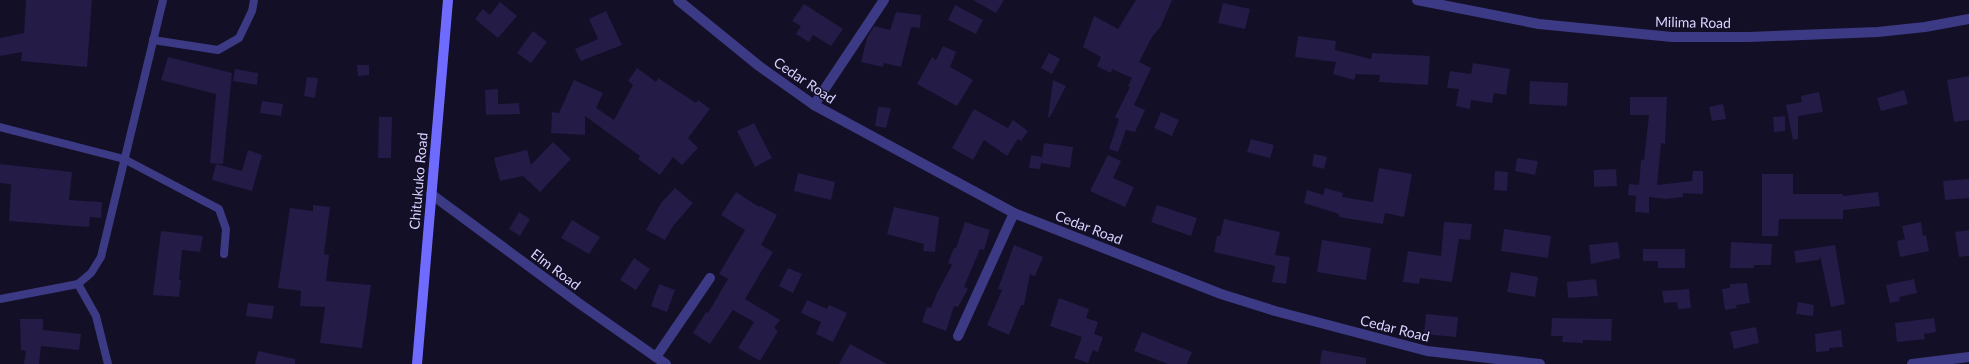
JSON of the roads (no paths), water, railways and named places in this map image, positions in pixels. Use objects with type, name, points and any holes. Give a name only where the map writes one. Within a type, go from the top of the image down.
[{"type":"street","name":"Chitukuko Road","points":[[417,364],[430,194],[448,0]]},
{"type":"street","name":"Cedar Road","points":[[678,0],[759,66],[814,106],[1014,213],[1221,294],[1275,311],[1427,351],[1540,364]]},
{"type":"street","points":[[814,106],[884,0]]},
{"type":"street","name":"Milima Road","points":[[1417,0],[1539,24],[1672,37],[1749,37],[1878,32],[1926,27],[1969,19]]},
{"type":"street","name":"Elm Road","points":[[430,194],[580,304],[666,364]]},
{"type":"street","points":[[958,336],[1014,213]]},
{"type":"street","points":[[656,357],[710,278]]},
{"type":"street","points":[[1912,364],[1969,357]]},
{"type":"lane","points":[[0,300],[78,284],[91,273],[101,257],[163,0]]},
{"type":"lane","points":[[153,40],[218,50],[239,38],[252,10],[254,0]]},
{"type":"lane","points":[[0,127],[124,159],[219,209],[226,229],[224,254]]},
{"type":"lane","points":[[78,284],[96,316],[108,364]]}]
